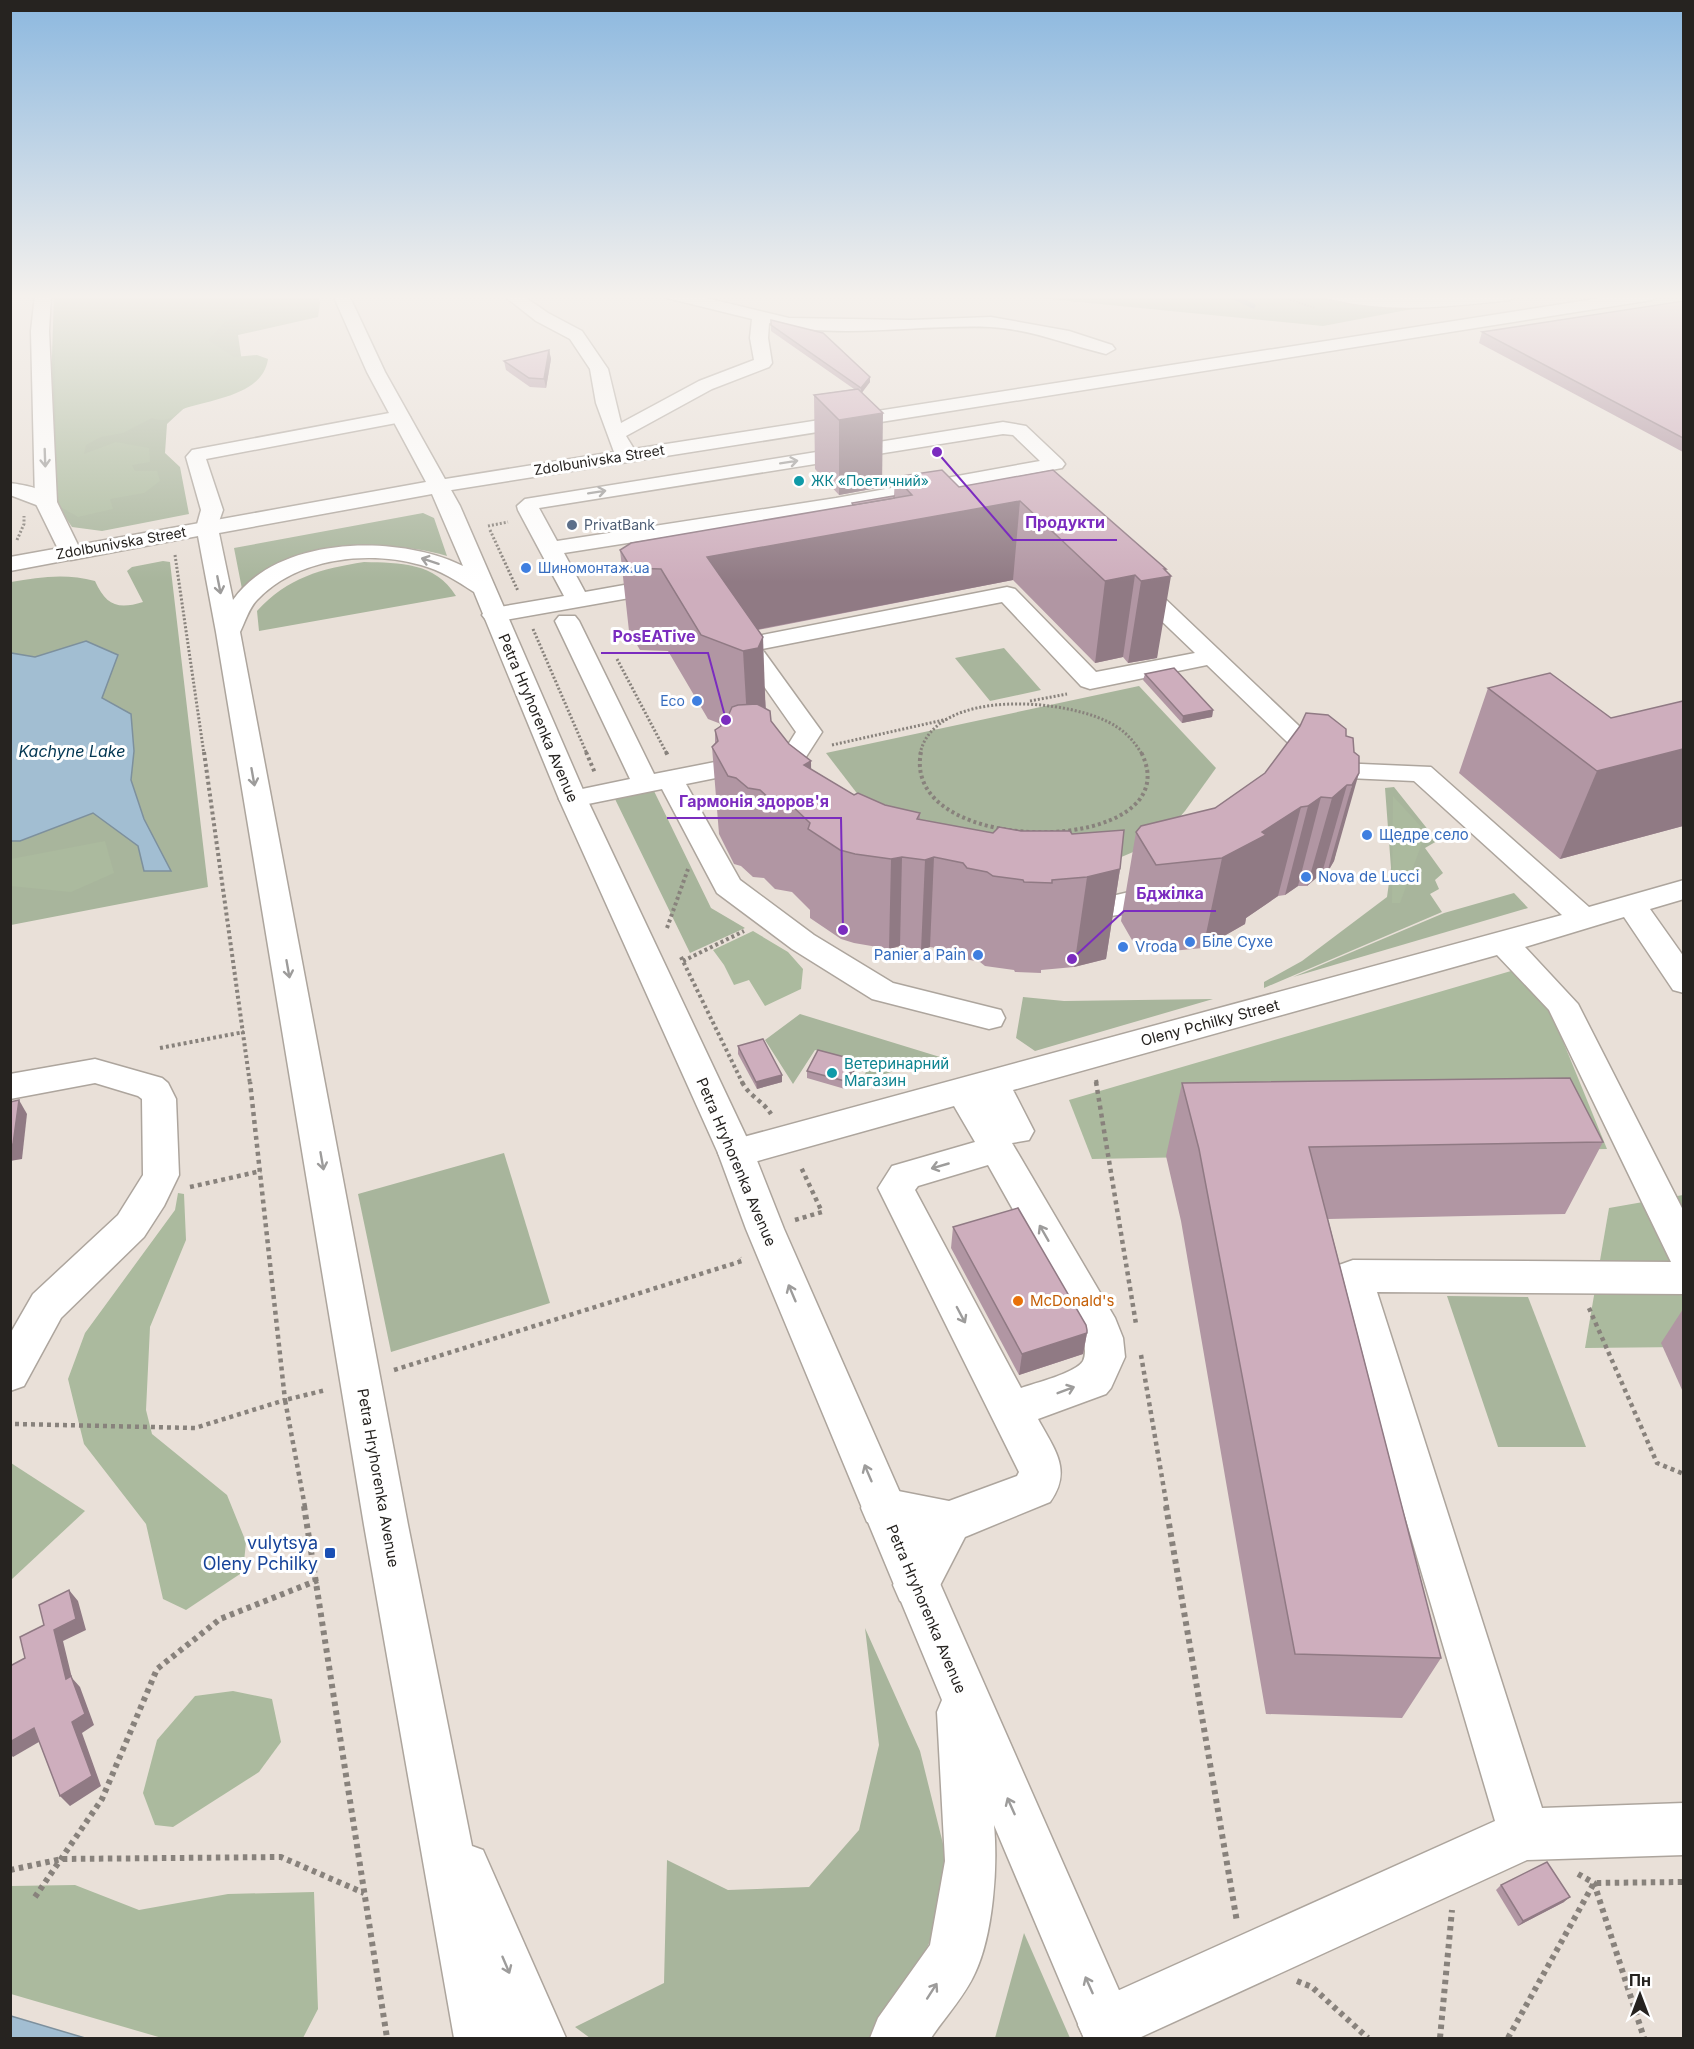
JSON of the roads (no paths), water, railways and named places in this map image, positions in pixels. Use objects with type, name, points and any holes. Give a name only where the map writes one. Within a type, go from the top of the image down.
[{"type":"main road","points":[[42,391],[46,502],[71,553]]},
{"type":"main road","name":"Petra Hryhorenka Avenue","points":[[387,391],[500,604],[588,796],[736,1153],[765,1229],[959,1687],[1109,2032]]},
{"type":"main road","points":[[602,391],[620,447],[629,455]]},
{"type":"main road","points":[[616,434],[691,391]]},
{"type":"main road","name":"Zdolbunivska Street","points":[[10,564],[439,486],[1041,391]]},
{"type":"main road","name":"Petra Hryhorenka Avenue","points":[[400,417],[199,454],[196,458],[212,510],[207,528],[228,632],[361,1381],[482,2038]]},
{"type":"main road","points":[[550,549],[836,504],[1027,479],[1055,464],[1009,428],[539,501],[528,506],[550,549],[572,610],[666,781],[700,834],[728,886],[803,942],[883,991],[989,1018]]},
{"type":"main road","points":[[17,490],[46,502]]},
{"type":"main road","points":[[228,632],[247,597],[272,576],[309,560],[336,555],[400,553],[454,569],[500,604],[572,610],[690,580]]},
{"type":"main road","points":[[1114,563],[1331,770]]},
{"type":"main road","points":[[588,796],[666,781],[800,764],[809,732],[747,645],[1007,594],[1090,681],[1212,657]]},
{"type":"main road","points":[[1284,780],[1314,770],[1421,773],[1583,918]]},
{"type":"main road","points":[[1041,907],[1099,909],[1184,888],[1194,881]]},
{"type":"main road","name":"Oleny Pchilky Street","points":[[736,1153],[787,1141],[1503,943],[1683,889]]},
{"type":"main road","points":[[1631,904],[1683,982]]},
{"type":"main road","points":[[1503,943],[1562,1004],[1683,1251]]},
{"type":"main road","points":[[10,1087],[95,1071],[150,1088],[156,1092],[159,1099],[161,1175],[152,1196],[132,1226],[47,1306],[10,1374]]},
{"type":"main road","points":[[978,1088],[1101,1330],[1105,1345],[1105,1360],[1100,1372],[1091,1381],[1012,1410]]},
{"type":"main road","points":[[1576,1102],[1611,1102]]},
{"type":"main road","points":[[883,1508],[949,1522],[1032,1491],[1039,1484],[1040,1464],[896,1188],[905,1176],[1006,1140]]},
{"type":"main road","points":[[1525,1834],[1353,1276],[1683,1278]]},
{"type":"main road","points":[[916,1585],[949,1522]]},
{"type":"main road","points":[[898,2038],[955,1956],[968,1882],[971,1861],[959,1687]]},
{"type":"main road","points":[[441,1815],[538,2038]]},
{"type":"main road","points":[[1109,2032],[1244,1961],[1525,1834],[1683,1829]]},
{"type":"water","name":"Kachyne Lake","points":[[86,641],[118,655],[102,698],[131,714],[134,751],[131,780],[144,819],[171,871],[144,871],[138,846],[93,813],[20,841],[11,841],[11,653],[35,657]]},
{"type":"water","points":[[11,2016],[85,2038],[11,2038]]},
{"type":"place","name":"Продукти","points":[[937,452]]},
{"type":"place","name":"ЖК «Поетичний»","points":[[799,481]]},
{"type":"place","name":"PrivatBank","points":[[572,525]]},
{"type":"place","name":"Шиномонтаж.ua","points":[[526,568]]},
{"type":"place","name":"Eco","points":[[697,701]]},
{"type":"place","name":"PosEATive","points":[[726,720]]},
{"type":"place","name":"Щедре село","points":[[1367,835]]},
{"type":"place","name":"Nova de Lucci","points":[[1306,877]]},
{"type":"place","name":"Гармонія здоров'я","points":[[843,930]]},
{"type":"place","name":"Біле Сухе","points":[[1190,942]]},
{"type":"place","name":"Vroda","points":[[1123,947]]},
{"type":"place","name":"Panier a Pain","points":[[978,955]]},
{"type":"place","name":"Бджілка","points":[[1072,959]]},
{"type":"place","name":"Ветеринарний Магазин","points":[[832,1073]]},
{"type":"place","name":"McDonald's","points":[[1018,1301]]},
{"type":"place","name":"vulytsya Oleny Pchilky","points":[[330,1553]]}]
